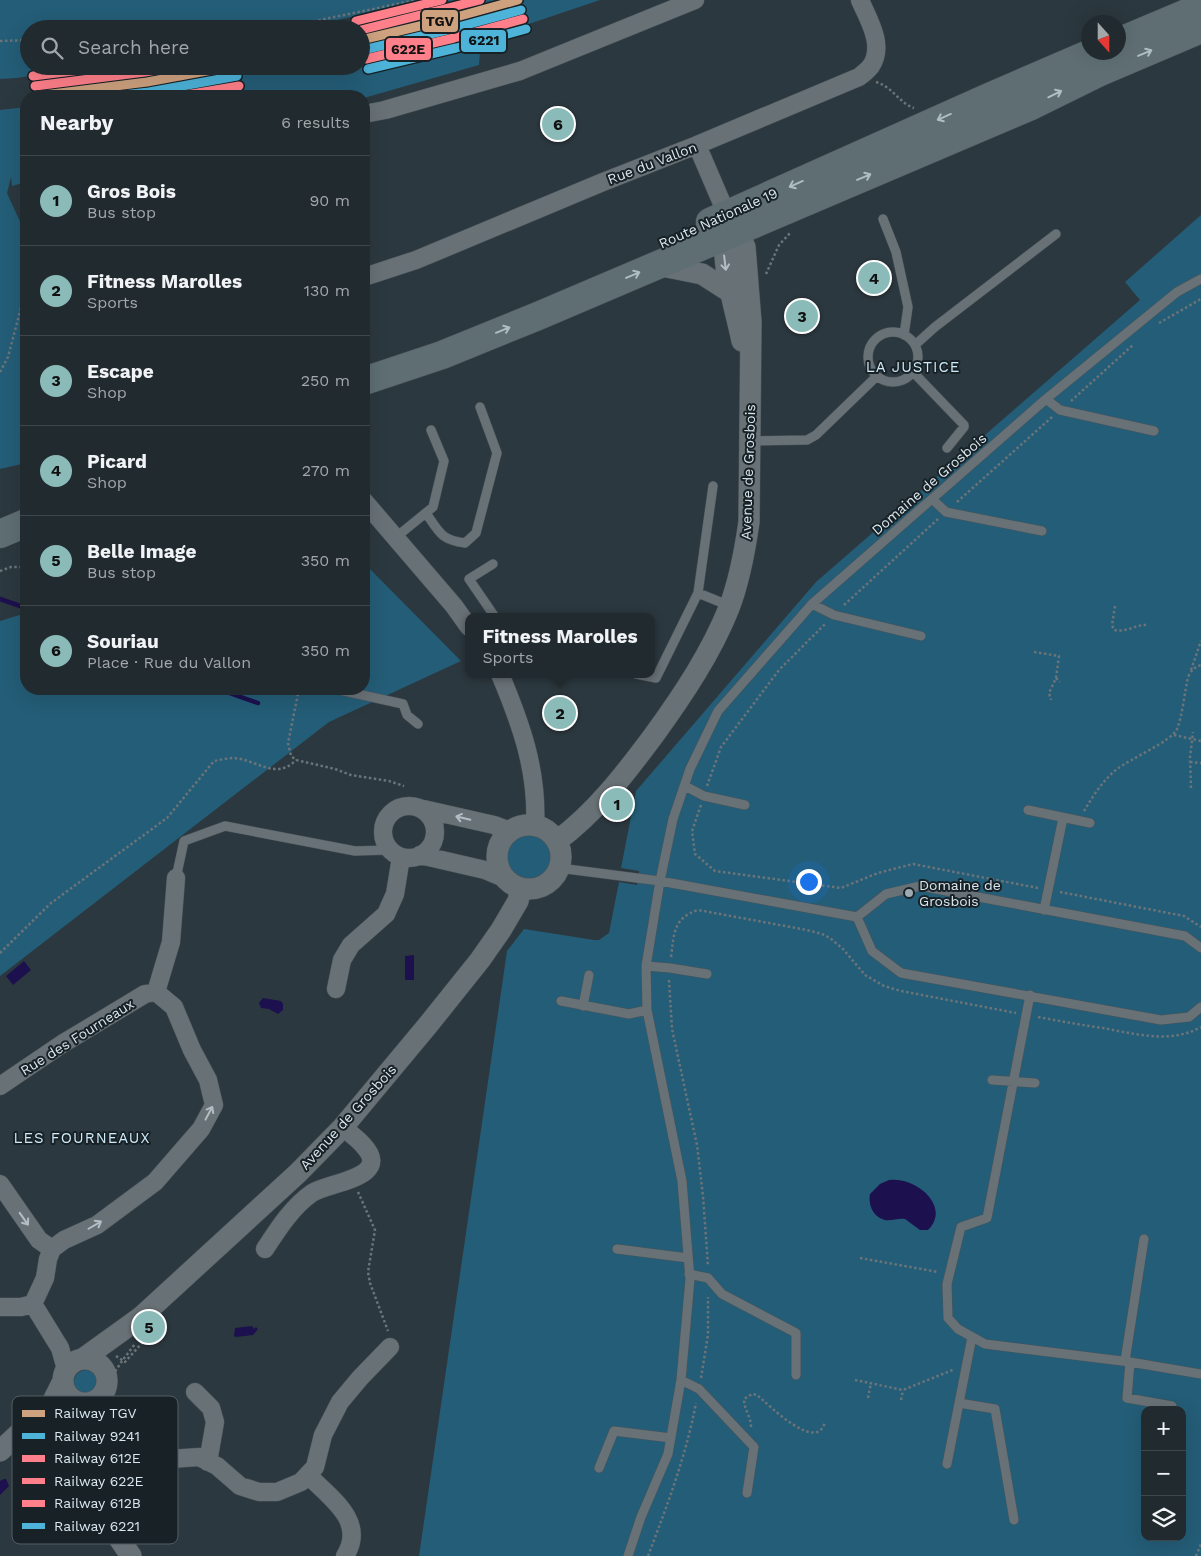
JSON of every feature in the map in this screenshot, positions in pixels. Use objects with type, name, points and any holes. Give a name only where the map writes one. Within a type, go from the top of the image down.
[{"type":"main road","points":[[1126,39],[1201,7]]},
{"type":"main road","name":"Route Nationale 19","points":[[370,377],[442,355],[538,316],[1010,114],[1100,72],[1201,29]]},
{"type":"main road","name":"Route Nationale 19","points":[[370,376],[435,341],[504,310],[737,231],[1081,58]]},
{"type":"main road","points":[[0,534],[20,526]]},
{"type":"street","points":[[370,113],[520,71],[695,0]]},
{"type":"street","name":"Rue du Vallon","points":[[370,275],[416,260],[859,77],[871,66],[876,54],[876,36],[860,0]]},
{"type":"street","points":[[697,145],[737,231]]},
{"type":"street","name":"Avenue de Grosbois","points":[[737,231],[724,260],[749,376]]},
{"type":"street","name":"Avenue de Grosbois","points":[[557,841],[576,826],[624,776],[673,708],[715,640],[730,606],[746,545],[749,522],[751,322],[737,231]]},
{"type":"street","points":[[657,264],[702,274],[730,292]]},
{"type":"street","points":[[370,508],[465,621]]},
{"type":"street","points":[[502,678],[518,717],[534,776],[535,826]]},
{"type":"street","name":"Avenue de Grosbois","points":[[560,865],[612,799],[624,776]]},
{"type":"street","points":[[413,806],[427,814],[434,828],[434,836],[431,844],[420,855],[414,857],[396,853],[385,843],[384,825],[387,817],[393,811],[402,807],[413,806],[494,825],[510,831]]},
{"type":"street","points":[[420,855],[485,870],[513,883],[537,888],[544,886],[550,881],[560,865],[560,847],[557,841],[543,828],[526,825],[510,831],[503,839],[498,853],[499,868],[513,883]]},
{"type":"street","points":[[336,989],[342,960],[351,945],[386,914],[396,894],[396,853]]},
{"type":"street","points":[[33,1304],[45,1278],[48,1259],[52,1249],[64,1240],[96,1225],[155,1182],[201,1129],[214,1105],[208,1080],[192,1050],[174,1007],[156,992],[171,942],[176,878]]},
{"type":"street","name":"Avenue de Grosbois","points":[[106,1371],[112,1353],[141,1317],[298,1173],[343,1127],[428,1025],[502,930],[518,901],[513,883]]},
{"type":"street","name":"Rue des Fourneaux","points":[[0,1086],[62,1044],[145,994],[156,992]]},
{"type":"street","points":[[265,1249],[288,1216],[313,1192],[353,1179],[366,1172],[371,1165],[371,1159],[363,1145],[343,1127]]},
{"type":"street","points":[[0,1184],[39,1240],[52,1249]]},
{"type":"street","points":[[0,1307],[21,1307],[33,1304]]},
{"type":"street","points":[[33,1304],[70,1363],[65,1391],[78,1396]]},
{"type":"street","name":"Avenue de Grosbois","points":[[56,1396],[70,1363],[141,1317]]},
{"type":"street","points":[[178,1459],[199,1457],[218,1466],[240,1486],[259,1492],[278,1492],[301,1482],[315,1467],[323,1435],[340,1402],[390,1347]]},
{"type":"street","points":[[70,1363],[97,1362],[106,1371],[108,1384],[90,1396]]},
{"type":"street","points":[[195,1392],[211,1408],[215,1422],[208,1462]]},
{"type":"street","name":"Avenue de Grosbois","points":[[0,1451],[12,1440]]},
{"type":"street","points":[[308,1475],[345,1513],[351,1525],[353,1535],[350,1549],[345,1556]]},
{"type":"street","points":[[123,1544],[131,1556]]},
{"type":"lane","points":[[883,219],[896,252],[908,307],[904,335]]},
{"type":"lane","points":[[915,344],[935,326],[1056,234]]},
{"type":"lane","name":"Domaine de Grosbois","points":[[628,1556],[641,1517],[668,1454],[681,1380],[689,1274],[682,1181],[647,1010],[646,966],[660,881],[673,819],[690,769],[718,711],[812,604],[1046,399],[1177,292],[1201,279]]},
{"type":"lane","points":[[889,333],[904,335],[915,344],[918,358],[917,365],[913,372],[903,380],[897,382],[883,380],[871,370],[868,362],[870,347],[881,335],[889,333]]},
{"type":"lane","points":[[913,372],[964,425],[964,428],[947,448]]},
{"type":"lane","points":[[750,441],[807,440],[816,435],[877,376]]},
{"type":"lane","points":[[1046,399],[1060,410],[1154,431]]},
{"type":"lane","points":[[426,513],[438,531],[450,541],[465,543],[476,533],[497,453],[480,406]]},
{"type":"lane","points":[[395,538],[433,507],[444,461],[431,430]]},
{"type":"lane","points":[[655,678],[698,593],[713,486]]},
{"type":"lane","points":[[932,499],[946,512],[1042,530]]},
{"type":"lane","points":[[492,613],[470,579],[493,564]]},
{"type":"lane","points":[[698,593],[730,606]]},
{"type":"lane","points":[[812,604],[834,615],[921,636]]},
{"type":"lane","points":[[362,695],[403,704],[407,716],[418,724]]},
{"type":"lane","points":[[685,786],[704,796],[745,805]]},
{"type":"lane","points":[[1028,810],[1090,823]]},
{"type":"lane","points":[[1044,910],[1063,818]]},
{"type":"lane","points":[[176,878],[184,841],[225,826],[356,851],[396,853]]},
{"type":"lane","points":[[560,865],[857,917],[886,894],[920,886],[1185,936],[1201,948]]},
{"type":"lane","points":[[857,917],[872,951],[901,973],[1161,1020],[1189,1017],[1201,1007]]},
{"type":"lane","points":[[646,966],[707,974]]},
{"type":"lane","points":[[584,1006],[589,975]]},
{"type":"lane","points":[[1030,995],[987,1218],[961,1228],[947,1284],[948,1318],[958,1329],[985,1344],[1128,1361],[1201,1374]]},
{"type":"lane","points":[[560,1001],[629,1014],[647,1010]]},
{"type":"lane","points":[[992,1080],[1035,1083]]},
{"type":"lane","points":[[1144,1238],[1128,1361],[1127,1398],[1172,1406]]},
{"type":"lane","points":[[617,1248],[688,1258]]},
{"type":"lane","points":[[689,1274],[708,1278],[722,1294],[796,1333],[796,1374]]},
{"type":"lane","points":[[947,1464],[972,1337]]},
{"type":"lane","points":[[681,1380],[699,1388],[754,1447],[747,1493]]},
{"type":"lane","points":[[959,1403],[995,1409],[1014,1520]]},
{"type":"lane","points":[[599,1468],[614,1431],[671,1438]]},
{"type":"path","points":[[320,20],[416,0]]},
{"type":"path","points":[[0,41],[20,40]]},
{"type":"path","points":[[764,278],[779,245],[796,227]]},
{"type":"path","points":[[1154,326],[1201,299]]},
{"type":"path","points":[[0,372],[8,357],[20,312]]},
{"type":"path","points":[[1140,339],[946,512],[834,615],[779,670],[720,747],[692,830],[695,854],[715,871],[841,888],[878,873],[913,864],[1184,916],[1201,926]]},
{"type":"path","points":[[0,571],[11,567],[20,567]]},
{"type":"path","points":[[1115,606],[1112,625],[1114,630],[1121,632],[1142,624],[1148,625]]},
{"type":"path","points":[[1077,821],[1106,780],[1118,769],[1141,754],[1172,738],[1177,730],[1188,677],[1201,641]]},
{"type":"path","points":[[1034,652],[1060,656],[1056,678],[1050,693],[1051,700]]},
{"type":"path","points":[[1190,671],[1201,665]]},
{"type":"path","points":[[1056,678],[1060,682]]},
{"type":"path","points":[[298,695],[288,743],[291,756],[296,760],[335,769],[351,775],[389,781],[404,786]]},
{"type":"path","points":[[1191,788],[1190,762],[1194,732]]},
{"type":"path","points":[[1174,735],[1201,741]]},
{"type":"path","points":[[0,953],[51,903],[167,818],[214,761],[234,758],[279,770],[289,768],[296,760]]},
{"type":"path","points":[[1190,762],[1201,763]]},
{"type":"path","points":[[353,1179],[375,1230],[368,1272],[370,1283],[390,1339],[390,1347]]},
{"type":"path","points":[[860,1258],[950,1274]]},
{"type":"path","points":[[855,1380],[903,1390],[956,1369],[966,1371]]},
{"type":"path","points":[[868,1398],[871,1383]]},
{"type":"path","points":[[901,1400],[903,1390]]},
{"type":"path","points":[[744,1436],[751,1426],[750,1415],[744,1404],[744,1399],[752,1394],[757,1395],[802,1431],[818,1432],[823,1429],[825,1422]]},
{"type":"path","points":[[1196,1556],[1201,1544]]},
{"type":"shaded area","points":[[0,0],[430,0],[337,20],[20,20],[20,75],[36,75],[0,79]]},
{"type":"shaded area","points":[[446,0],[600,0],[481,40],[479,65],[370,96],[370,90],[132,90],[221,75],[370,75],[370,46],[445,25]]},
{"type":"shaded area","points":[[20,108],[20,184],[12,186],[11,177],[7,193],[20,222],[20,464],[0,469],[0,110]]},
{"type":"shaded area","name":"Domaine de Grosbois","points":[[1201,215],[1201,1556],[419,1556],[507,951],[524,929],[594,940],[599,940],[609,933],[619,882],[637,885],[639,871],[621,868],[636,791],[816,582],[1140,300],[1125,282]]},
{"type":"shaded area","points":[[370,569],[461,661],[329,722],[0,976],[0,621],[20,615],[20,695],[370,695]]},
{"type":"shaded area","points":[[529,835],[541,839],[547,845],[551,857],[547,869],[541,875],[529,879],[517,875],[511,869],[507,857],[511,845],[517,839]]},
{"type":"shaded area","points":[[414,955],[414,980],[405,980],[405,956]]},
{"type":"shaded area","points":[[24,961],[31,970],[13,985],[6,976]]},
{"type":"shaded area","points":[[263,998],[281,1001],[283,1010],[278,1014],[269,1009],[261,1008],[259,1003]]},
{"type":"shaded area","points":[[889,1180],[909,1183],[927,1194],[936,1212],[934,1221],[928,1230],[920,1230],[905,1219],[885,1220],[874,1213],[870,1202],[870,1194],[880,1184]]},
{"type":"shaded area","points":[[252,1326],[254,1329],[256,1327],[258,1329],[253,1335],[234,1336],[235,1328]]},
{"type":"shaded area","points":[[86,1370],[94,1374],[98,1382],[94,1390],[86,1394],[78,1390],[74,1382],[78,1374]]},
{"type":"shaded area","points":[[6,1479],[9,1486],[0,1495],[0,1481]]},
{"type":"waterway","points":[[0,599],[20,606]]},
{"type":"waterway","points":[[235,695],[258,703]]},
{"type":"rail line","name":"612B","points":[[360,20],[442,0]]},
{"type":"rail line","name":"612E","points":[[370,28],[480,0]]},
{"type":"rail line","name":"TGV","points":[[370,38],[518,0]]},
{"type":"rail line","name":"9241","points":[[370,48],[521,10]]},
{"type":"rail line","name":"622E","points":[[370,58],[523,19]]},
{"type":"rail line","name":"6221","points":[[370,69],[526,29]]},
{"type":"rail line","name":"612B","points":[[33,76],[41,75]]},
{"type":"rail line","name":"612E","points":[[35,86],[121,75]]},
{"type":"rail line","name":"TGV","points":[[84,90],[185,75]]},
{"type":"rail line","name":"9241","points":[[160,90],[237,76]]},
{"type":"rail line","name":"622E","points":[[215,90],[239,86]]},
{"type":"place","name":"Souriau","points":[[558,124]]},
{"type":"place","name":"Picard","points":[[874,278]]},
{"type":"place","name":"Escape","points":[[802,316]]},
{"type":"place","name":"Fitness Marolles","points":[[560,713]]},
{"type":"place","name":"Gros Bois","points":[[617,804]]},
{"type":"place","name":"Domaine de Grosbois","points":[[909,893]]},
{"type":"place","name":"Belle Image","points":[[149,1327]]},
{"type":"district","name":"LA JUSTICE","points":[[913,367]]},
{"type":"district","name":"LES FOURNEAUX","points":[[82,1138]]}]
